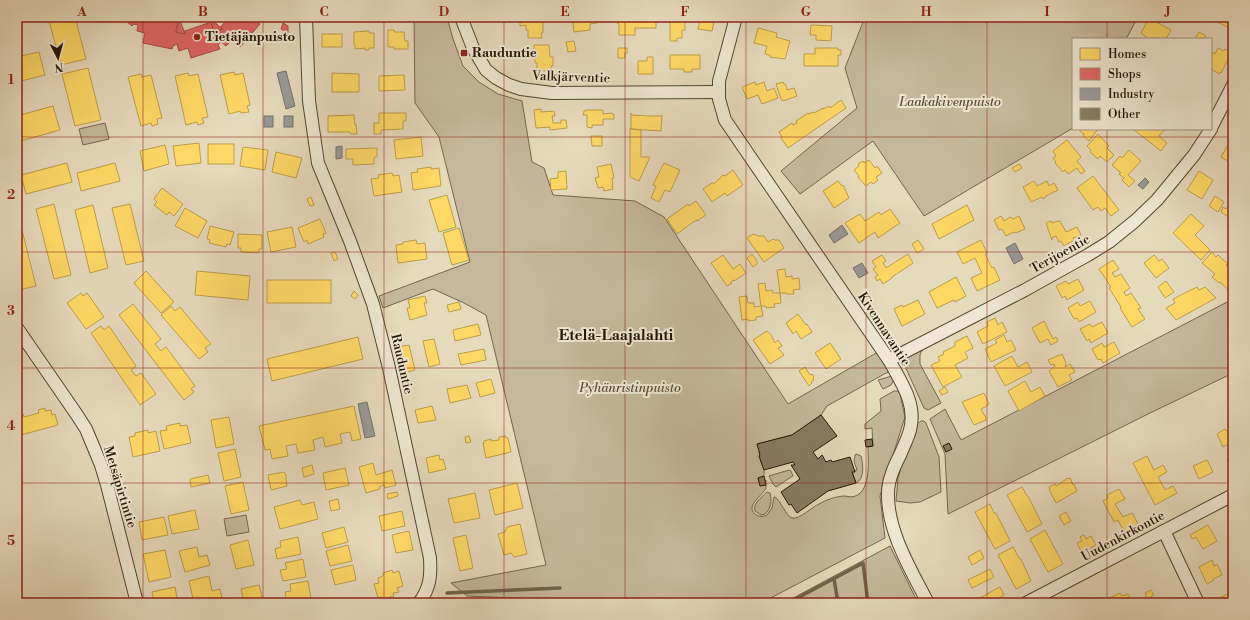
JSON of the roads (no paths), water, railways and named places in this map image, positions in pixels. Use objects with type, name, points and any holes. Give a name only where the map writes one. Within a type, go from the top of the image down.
[{"type":"street","name":"Rauduntie","points":[[306,17],[309,101],[318,164],[350,241],[373,304],[389,368],[430,558],[431,571],[427,591],[418,603]]},
{"type":"street","name":"Valkjärventie","points":[[461,17],[473,48],[486,70],[496,78],[521,89],[552,92],[718,92]]},
{"type":"street","points":[[718,92],[719,81],[736,17]]},
{"type":"street","name":"Terijoentie","points":[[1212,127],[1233,85]]},
{"type":"street","name":"Kivennavantie","points":[[718,92],[721,109],[725,120],[889,360],[910,401],[912,415],[909,434],[892,470],[888,491],[891,518],[905,559],[928,603]]},
{"type":"street","name":"Terijoentie","points":[[889,360],[1025,290],[1109,242],[1135,221],[1157,200],[1194,155],[1210,130]]},
{"type":"street","name":"Metsäpirtintie","points":[[17,328],[77,415],[89,437],[107,484],[137,603]]},
{"type":"street","name":"Uudenkirkontie","points":[[1026,603],[1233,495]]},
{"type":"street","points":[[1164,531],[1198,603]]},
{"type":"waterway","points":[[788,603],[863,563],[868,603]]},
{"type":"waterway","points":[[834,579],[838,603]]},
{"type":"waterway","points":[[447,593],[560,588]]},
{"type":"place","name":"Tietäjänpuisto","points":[[197,37]]},
{"type":"place","name":"Rauduntie","points":[[464,53]]},
{"type":"district","name":"Etelä-Laajalahti","points":[[616,335]]},
{"type":"park label","name":"Laakakivenpuisto","points":[[950,102]]},
{"type":"park label","name":"Pyhänristinpuisto","points":[[630,388]]}]
